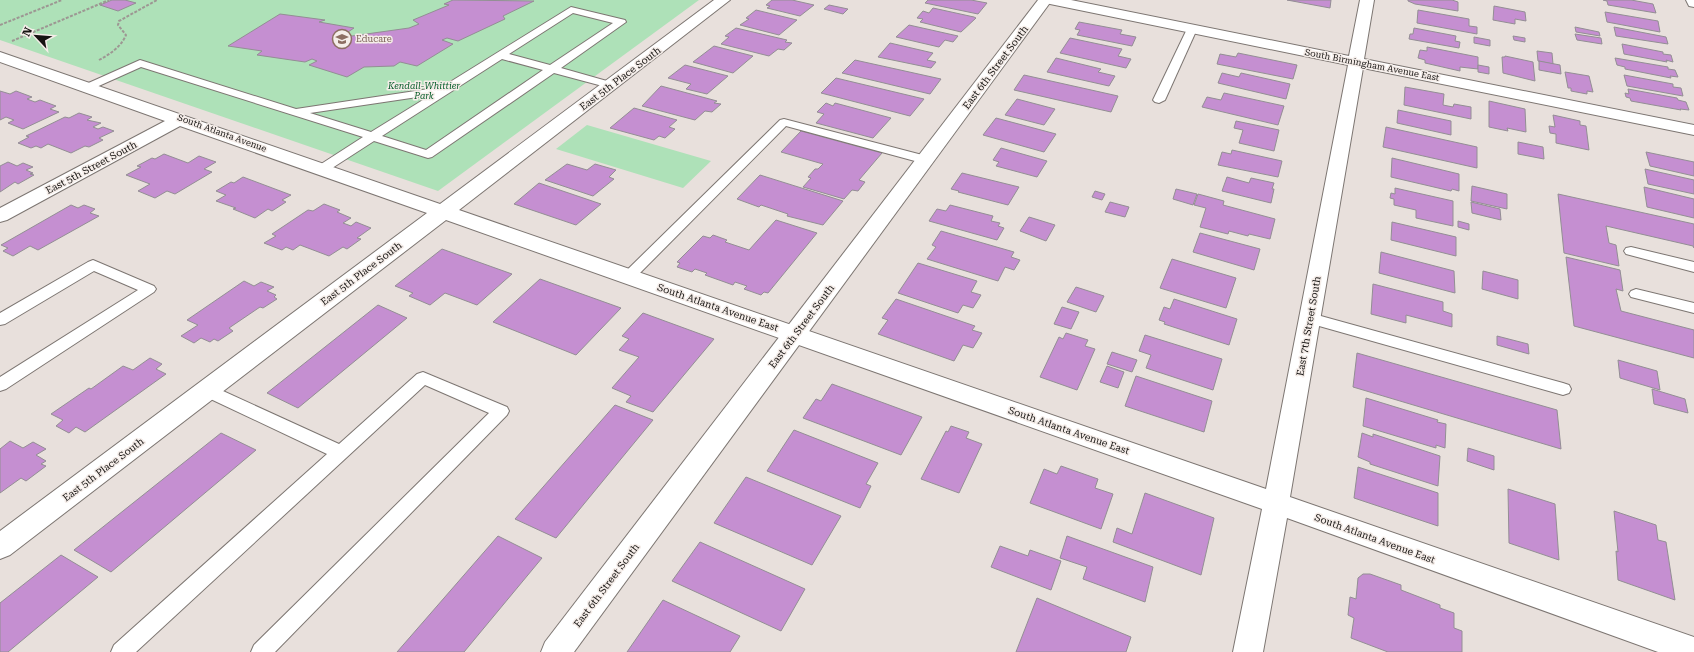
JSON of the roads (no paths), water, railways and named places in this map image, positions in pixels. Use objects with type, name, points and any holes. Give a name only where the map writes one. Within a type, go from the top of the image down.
[{"type":"street","name":"East 5th Place South","points":[[0,547],[723,0]]},
{"type":"street","name":"East 6th Street South","points":[[556,652],[796,334],[1045,0]]},
{"type":"street","name":"South Birmingham Avenue East","points":[[1050,0],[1694,130]]},
{"type":"street","name":"East 7th Street South","points":[[1248,652],[1367,0]]},
{"type":"street","name":"South Atlanta Avenue","points":[[0,56],[443,211]]},
{"type":"street","name":"East 5th Street South","points":[[0,216],[181,119]]},
{"type":"street","name":"South Atlanta Avenue East","points":[[443,211],[1694,651]]},
{"type":"lane","points":[[88,87],[140,63],[295,111],[373,136],[428,154],[621,22],[571,10],[446,89],[373,136],[322,169]]},
{"type":"lane","points":[[1158,100],[1192,29]]},
{"type":"lane","points":[[500,55],[610,85]]},
{"type":"lane","points":[[295,111],[446,89]]},
{"type":"lane","points":[[629,276],[784,122],[926,160]]},
{"type":"lane","points":[[1631,251],[1694,267]]},
{"type":"lane","points":[[0,320],[93,265],[149,289],[0,385]]},
{"type":"lane","points":[[1636,294],[1694,308]]},
{"type":"lane","points":[[1310,318],[1563,389]]},
{"type":"lane","points":[[121,652],[424,378],[501,411],[261,652]]},
{"type":"lane","points":[[206,390],[341,453]]},
{"type":"place","name":"Educare","points":[[342,39]]},
{"type":"park label","name":"Kendall-Whittier Park","points":[[424,92]]}]
